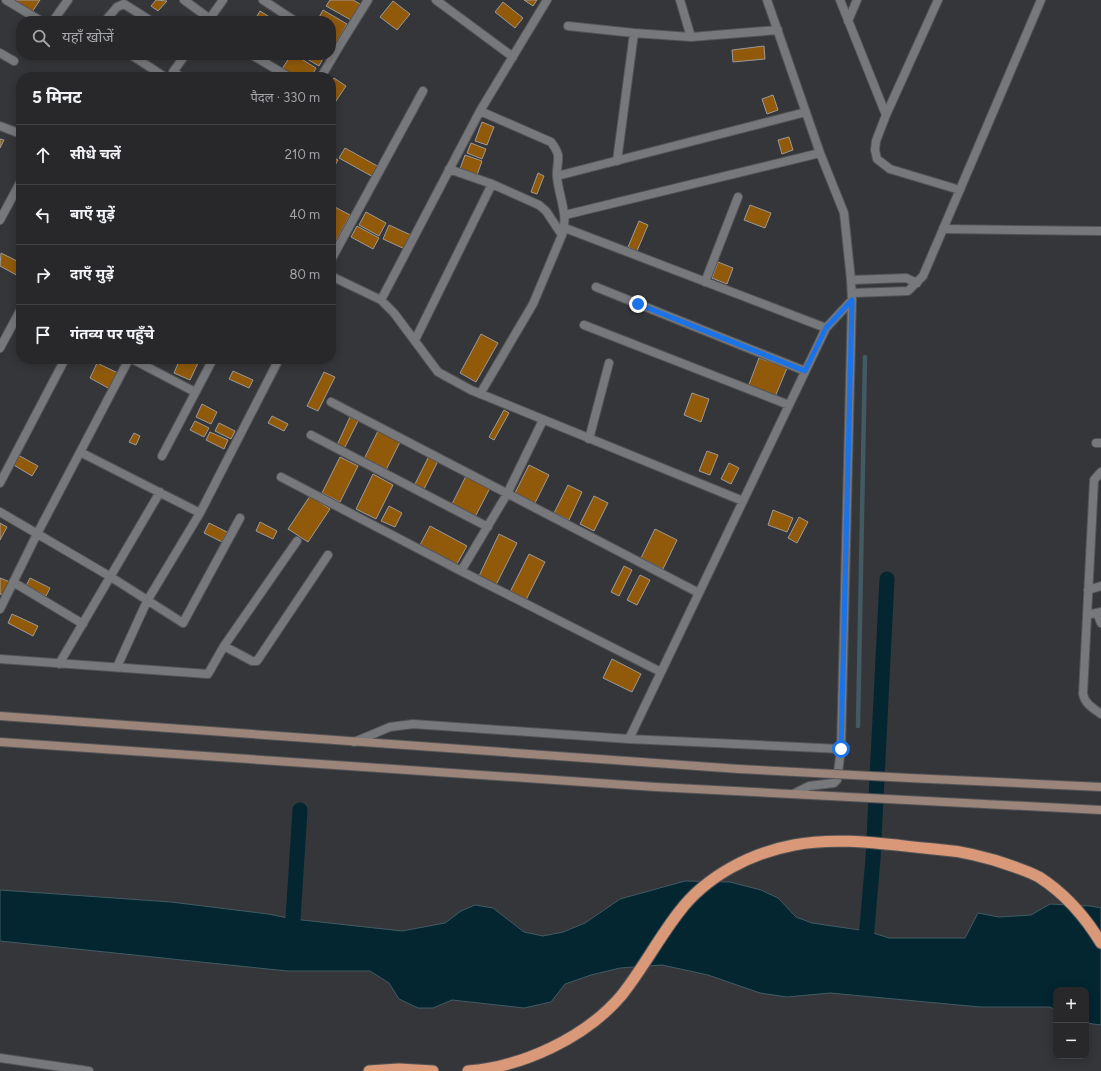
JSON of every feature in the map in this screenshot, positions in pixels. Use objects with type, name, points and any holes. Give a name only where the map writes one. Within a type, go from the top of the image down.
[{"type":"highway","points":[[468,1071],[506,1064],[561,1042],[586,1027],[620,997],[680,911],[694,895],[721,875],[746,860],[794,845],[838,842],[954,850],[985,856],[1038,876],[1055,890],[1082,917],[1101,943]]},
{"type":"highway","points":[[369,1071],[399,1069],[433,1071]]},
{"type":"main road","points":[[0,716],[731,769],[1101,787]]},
{"type":"main road","points":[[0,742],[656,787],[1101,810]]},
{"type":"street","points":[[6,0],[33,16]]},
{"type":"street","points":[[57,16],[68,0]]},
{"type":"street","points":[[184,0],[204,16]]},
{"type":"street","points":[[212,16],[223,0]]},
{"type":"street","points":[[263,0],[287,16]]},
{"type":"street","points":[[336,44],[368,0]]},
{"type":"street","points":[[436,0],[513,57]]},
{"type":"street","points":[[381,300],[480,111],[546,0]]},
{"type":"street","points":[[680,0],[691,37]]},
{"type":"street","points":[[767,0],[820,153],[844,213],[852,296],[841,749],[837,780],[834,783],[809,786],[795,793]]},
{"type":"street","points":[[840,0],[886,115]]},
{"type":"street","points":[[848,21],[857,0]]},
{"type":"street","points":[[938,0],[886,115],[876,141],[875,150],[877,159],[884,166],[890,169],[960,190]]},
{"type":"street","points":[[629,738],[826,328],[852,296],[863,292],[908,291],[923,276],[1041,0]]},
{"type":"street","points":[[109,16],[117,7],[124,4],[143,16]]},
{"type":"street","points":[[568,26],[634,34],[691,37],[778,30]]},
{"type":"street","points":[[617,161],[634,34]]},
{"type":"street","points":[[0,53],[14,61]]},
{"type":"street","points":[[139,60],[158,72]]},
{"type":"street","points":[[173,72],[181,60]]},
{"type":"street","points":[[260,60],[281,72]]},
{"type":"street","points":[[323,72],[328,60]]},
{"type":"street","points":[[336,251],[423,91]]},
{"type":"street","points":[[480,111],[551,142],[556,148],[558,156],[557,176],[565,215],[563,232],[533,304],[480,394]]},
{"type":"street","points":[[557,176],[806,112]]},
{"type":"street","points":[[0,126],[16,132]]},
{"type":"street","points":[[565,215],[820,153]]},
{"type":"street","points":[[449,170],[492,184],[539,205],[546,211],[563,232],[705,282],[826,328]]},
{"type":"street","points":[[415,340],[492,184]]},
{"type":"street","points":[[0,220],[16,190]]},
{"type":"street","points":[[705,282],[738,197]]},
{"type":"street","points":[[943,229],[1101,231]]},
{"type":"street","points":[[336,278],[381,300],[394,313],[438,372],[480,394],[743,501]]},
{"type":"street","points":[[851,280],[906,278],[917,283]]},
{"type":"street","points":[[596,287],[805,371]]},
{"type":"street","points":[[0,348],[16,318]]},
{"type":"street","points":[[584,325],[789,405]]},
{"type":"street","points":[[588,438],[609,363]]},
{"type":"street","points":[[0,483],[62,364]]},
{"type":"street","points":[[0,609],[37,534],[126,364]]},
{"type":"street","points":[[142,364],[195,392]]},
{"type":"street","points":[[162,456],[210,364]]},
{"type":"street","points":[[117,667],[147,601],[200,512],[276,364]]},
{"type":"street","points":[[331,402],[699,593]]},
{"type":"street","points":[[461,571],[507,494],[543,420]]},
{"type":"street","points":[[311,435],[488,527]]},
{"type":"street","points":[[80,452],[200,512]]},
{"type":"street","points":[[1101,472],[1098,480],[1088,590],[1083,694],[1085,700],[1091,708],[1101,714]]},
{"type":"street","points":[[281,477],[461,571],[661,672]]},
{"type":"street","points":[[59,664],[111,578],[160,492]]},
{"type":"street","points":[[0,512],[183,622],[240,518]]},
{"type":"street","points":[[0,659],[208,674],[224,646],[297,540]]},
{"type":"street","points":[[224,646],[252,661],[257,661],[328,555]]},
{"type":"street","points":[[13,582],[82,624]]},
{"type":"street","points":[[1088,590],[1101,586]]},
{"type":"street","points":[[1087,615],[1099,612],[1101,623]]},
{"type":"street","points":[[354,742],[390,727],[413,724],[629,738],[841,749]]},
{"type":"street","points":[[0,1058],[89,1071]]},
{"type":"water","points":[[685,881],[730,882],[761,890],[778,898],[796,917],[812,923],[867,931],[889,938],[965,938],[978,913],[999,917],[1031,915],[1050,904],[1101,908],[1101,1025],[1089,1023],[1089,987],[1053,987],[1053,1008],[1050,1007],[980,1007],[830,993],[787,997],[760,993],[708,975],[662,965],[620,968],[591,975],[565,984],[551,1002],[524,1008],[452,1000],[433,1008],[418,1008],[399,999],[389,983],[370,971],[287,971],[0,941],[0,890],[171,902],[268,914],[293,919],[402,931],[445,923],[461,911],[475,905],[493,908],[524,932],[543,936],[563,932],[585,923],[620,899]]},
{"type":"building","points":[[14,0],[40,0],[32,12]]},
{"type":"building","points":[[156,0],[167,1],[158,11],[151,6]]},
{"type":"building","points":[[330,0],[353,0],[360,4],[351,20],[326,6]]},
{"type":"building","points":[[524,0],[537,0],[533,6]]},
{"type":"building","points":[[393,1],[410,14],[397,30],[380,17]]},
{"type":"building","points":[[503,2],[523,18],[515,28],[495,12]]},
{"type":"building","points":[[323,10],[333,16],[320,16]]},
{"type":"building","points":[[260,11],[268,16],[257,16]]},
{"type":"building","points":[[336,18],[347,24],[336,43]]},
{"type":"building","points":[[764,46],[765,59],[733,62],[732,50]]},
{"type":"building","points":[[288,60],[303,60],[316,68],[314,72],[287,72],[282,69]]},
{"type":"building","points":[[309,60],[322,60],[319,66]]},
{"type":"building","points":[[336,79],[346,86],[336,101]]},
{"type":"building","points":[[773,95],[778,110],[767,114],[762,99]]},
{"type":"building","points":[[482,122],[494,127],[487,145],[475,141]]},
{"type":"building","points":[[789,137],[793,150],[782,154],[778,140]]},
{"type":"building","points":[[0,139],[4,140],[0,148]]},
{"type":"building","points":[[471,143],[486,149],[482,159],[467,153]]},
{"type":"building","points":[[345,148],[381,168],[375,178],[339,158]]},
{"type":"building","points":[[465,155],[482,161],[477,175],[460,169]]},
{"type":"building","points":[[538,173],[544,176],[537,194],[531,192]]},
{"type":"building","points":[[750,205],[771,213],[765,228],[744,220]]},
{"type":"building","points":[[336,208],[350,215],[336,241]]},
{"type":"building","points":[[366,212],[386,223],[379,236],[359,225]]},
{"type":"building","points":[[639,221],[648,225],[637,251],[628,247]]},
{"type":"building","points":[[389,225],[413,236],[407,250],[383,239]]},
{"type":"building","points":[[357,226],[379,238],[373,249],[351,237]]},
{"type":"building","points":[[1,253],[16,260],[16,275],[0,266]]},
{"type":"building","points":[[718,262],[733,268],[727,284],[712,278]]},
{"type":"building","points":[[481,334],[498,343],[476,382],[460,373]]},
{"type":"building","points":[[759,358],[787,368],[775,397],[748,387]]},
{"type":"building","points":[[97,364],[118,373],[110,389],[90,378]]},
{"type":"building","points":[[178,364],[198,364],[190,380],[174,373]]},
{"type":"building","points":[[233,371],[253,380],[249,388],[229,379]]},
{"type":"building","points":[[324,372],[335,377],[318,411],[307,406]]},
{"type":"building","points":[[692,393],[709,399],[701,422],[684,415]]},
{"type":"building","points":[[202,404],[217,412],[211,424],[196,417]]},
{"type":"building","points":[[504,410],[509,413],[494,440],[489,437]]},
{"type":"building","points":[[272,416],[288,424],[284,431],[268,423]]},
{"type":"building","points":[[350,417],[358,421],[344,449],[337,445]]},
{"type":"building","points":[[195,421],[209,428],[204,437],[190,430]]},
{"type":"building","points":[[219,423],[235,431],[231,439],[215,431]]},
{"type":"building","points":[[379,429],[401,440],[386,470],[364,459]]},
{"type":"building","points":[[210,432],[228,440],[224,449],[206,440]]},
{"type":"building","points":[[134,433],[140,436],[136,445],[129,442]]},
{"type":"building","points":[[707,451],[718,455],[710,475],[699,471]]},
{"type":"building","points":[[18,455],[38,466],[32,476],[12,464]]},
{"type":"building","points":[[429,456],[438,461],[423,491],[414,486]]},
{"type":"building","points":[[340,457],[358,466],[340,502],[322,493]]},
{"type":"building","points":[[729,463],[739,468],[731,484],[721,479]]},
{"type":"building","points":[[529,465],[549,475],[535,503],[515,493]]},
{"type":"building","points":[[373,474],[393,485],[376,519],[356,509]]},
{"type":"building","points":[[466,476],[490,488],[475,517],[451,506]]},
{"type":"building","points":[[568,485],[582,492],[569,520],[554,513]]},
{"type":"building","points":[[310,496],[330,509],[308,542],[288,529]]},
{"type":"building","points":[[594,496],[608,503],[594,531],[580,524]]},
{"type":"building","points":[[389,506],[402,513],[395,527],[381,521]]},
{"type":"building","points":[[773,510],[793,518],[787,532],[768,525]]},
{"type":"building","points":[[799,517],[808,522],[797,543],[788,538]]},
{"type":"building","points":[[260,522],[277,531],[273,539],[256,531]]},
{"type":"building","points":[[0,523],[7,527],[0,540]]},
{"type":"building","points":[[209,523],[227,532],[222,542],[204,533]]},
{"type":"building","points":[[430,526],[467,546],[457,564],[420,545]]},
{"type":"building","points":[[655,529],[677,540],[663,569],[641,558]]},
{"type":"building","points":[[499,534],[517,543],[496,585],[479,576]]},
{"type":"building","points":[[529,554],[545,562],[525,602],[509,594]]},
{"type":"building","points":[[624,566],[632,570],[619,596],[611,592]]},
{"type":"building","points":[[640,575],[650,580],[637,605],[627,600]]},
{"type":"building","points":[[0,578],[10,582],[3,595],[0,594]]},
{"type":"building","points":[[30,578],[50,588],[46,596],[26,586]]},
{"type":"building","points":[[12,614],[38,626],[33,636],[8,623]]},
{"type":"building","points":[[612,659],[641,674],[632,692],[603,678]]},
{"type":"waterway","points":[[858,726],[865,357]]},
{"type":"waterway","points":[[865,951],[873,859],[887,579]]},
{"type":"waterway","points":[[287,937],[293,919],[300,810]]},
{"type":"route","points":[[638,304],[805,371],[826,328],[852,300],[841,749]]}]
